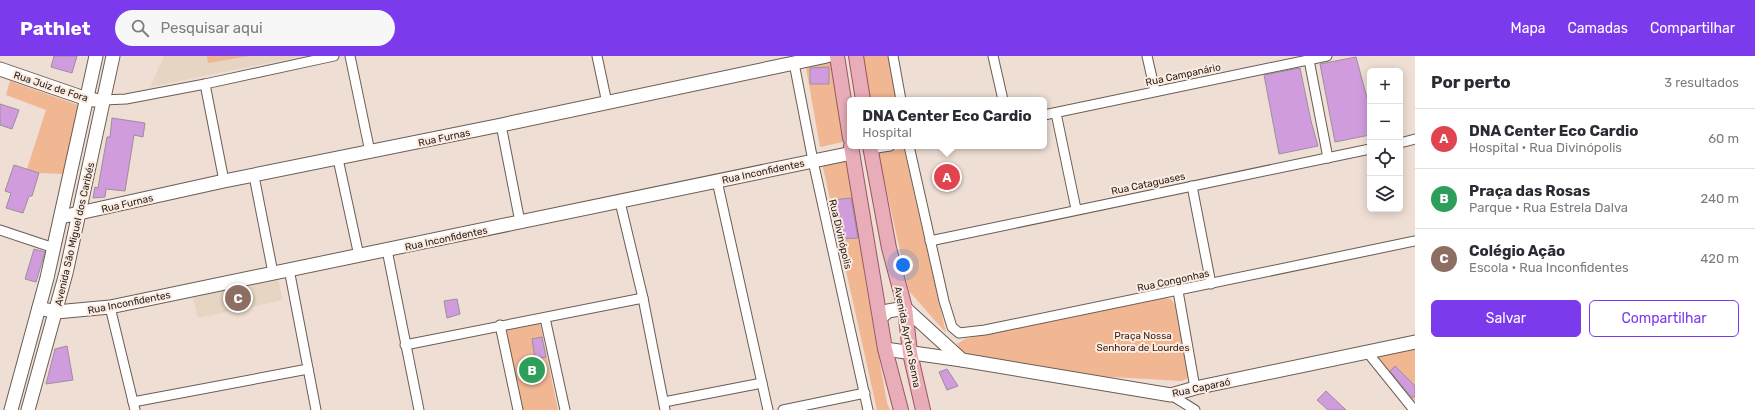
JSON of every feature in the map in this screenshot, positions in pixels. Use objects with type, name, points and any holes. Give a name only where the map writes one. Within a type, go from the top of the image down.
[{"type":"main road","points":[[837,56],[847,119]]},
{"type":"main road","points":[[856,56],[863,97]]},
{"type":"main road","name":"Avenida Ayrton Senna","points":[[870,149],[889,248],[905,308],[910,353],[923,410]]},
{"type":"main road","points":[[852,150],[885,349],[901,410]]},
{"type":"street","name":"Avenida São Miguel dos Caribés","points":[[11,410],[54,248],[96,56]]},
{"type":"street","name":"Avenida São Miguel dos Caribés","points":[[28,410],[56,312],[113,56]]},
{"type":"street","points":[[103,100],[126,99],[205,84],[334,56]]},
{"type":"street","points":[[350,56],[370,152]]},
{"type":"street","points":[[597,56],[607,103]]},
{"type":"street","name":"Rua Furnas","points":[[61,217],[224,181],[338,159],[827,56]]},
{"type":"street","points":[[893,56],[900,97]]},
{"type":"street","points":[[993,56],[1002,97]]},
{"type":"street","points":[[1147,56],[1155,91]]},
{"type":"street","name":"Rua Campanário","points":[[1047,114],[1327,56]]},
{"type":"street","points":[[1309,60],[1328,158]]},
{"type":"street","name":"Rua Divinópolis","points":[[794,63],[868,410]]},
{"type":"street","name":"Rua Juiz de Fora","points":[[0,69],[87,99],[103,100]]},
{"type":"street","points":[[205,84],[224,181]]},
{"type":"street","points":[[1056,113],[1076,210]]},
{"type":"street","points":[[501,125],[520,222]]},
{"type":"street","points":[[1403,142],[1415,139]]},
{"type":"street","points":[[910,149],[930,241]]},
{"type":"street","name":"Rua Inconfidentes","points":[[39,308],[56,312],[110,307],[814,161],[852,150]]},
{"type":"street","name":"Rua Cataguases","points":[[930,241],[1367,150]]},
{"type":"street","points":[[338,159],[359,256]]},
{"type":"street","points":[[254,176],[273,273]]},
{"type":"street","points":[[717,181],[768,410]]},
{"type":"street","points":[[1192,186],[1211,284]]},
{"type":"street","points":[[620,202],[643,298],[665,406],[762,383]]},
{"type":"street","points":[[0,230],[54,248]]},
{"type":"street","name":"Rua Congonhas","points":[[930,241],[948,313],[954,331],[958,333],[965,333],[1178,291],[1415,241]]},
{"type":"street","points":[[387,250],[419,410]]},
{"type":"street","points":[[290,269],[316,410]]},
{"type":"street","points":[[1178,291],[1195,388]]},
{"type":"street","points":[[405,344],[643,298]]},
{"type":"street","points":[[110,307],[134,406],[308,369]]},
{"type":"street","points":[[880,318],[888,311],[905,308],[962,360]]},
{"type":"street","points":[[545,318],[565,410]]},
{"type":"street","points":[[500,325],[518,410]]},
{"type":"street","name":"Rua Caparaó","points":[[885,349],[962,360],[1171,395],[1195,388],[1415,342]]},
{"type":"street","points":[[1368,353],[1414,410]]},
{"type":"street","points":[[783,410],[865,393]]},
{"type":"street","points":[[1171,395],[1195,410]]},
{"type":"street","points":[[32,396],[35,410]]},
{"type":"shaded area","points":[[164,56],[303,56],[150,87]]},
{"type":"shaded area","points":[[278,279],[283,300],[198,318],[192,295]]},
{"type":"green space","points":[[207,56],[250,56],[208,63]]},
{"type":"green space","points":[[863,56],[891,56],[898,97],[870,97]]},
{"type":"green space","points":[[830,57],[843,142],[820,147],[805,62]]},
{"type":"green space","points":[[10,81],[78,105],[65,174],[39,173],[27,169],[46,110],[6,95]]},
{"type":"green space","points":[[904,149],[946,333],[909,291],[878,152]]},
{"type":"green space","points":[[851,157],[864,273],[887,403],[890,410],[877,410],[822,163]]},
{"type":"green space","name":"Praça Nossa Senhora de Lourdes","points":[[1164,298],[1171,299],[1175,305],[1192,376],[1182,381],[1094,376],[962,353],[957,344],[965,339],[1039,322]]},
{"type":"green space","points":[[540,323],[558,410],[523,410],[505,329]]},
{"type":"green space","points":[[1415,346],[1415,403],[1371,357]]},
{"type":"building","points":[[54,56],[77,56],[72,73],[51,67]]},
{"type":"building","points":[[1356,57],[1367,98],[1367,136],[1335,142],[1320,64]]},
{"type":"building","points":[[829,67],[829,84],[810,84],[810,68]]},
{"type":"building","points":[[1300,68],[1318,146],[1279,154],[1264,75]]},
{"type":"building","points":[[0,104],[19,110],[12,129],[0,125]]},
{"type":"building","points":[[112,118],[145,123],[143,137],[134,135],[125,191],[106,189],[105,197],[93,198],[95,187],[98,188],[107,137],[110,137]]},
{"type":"building","points":[[14,165],[39,173],[32,196],[29,196],[23,213],[6,208],[11,193],[5,191]]},
{"type":"building","points":[[851,198],[858,238],[836,239],[832,200]]},
{"type":"building","points":[[34,249],[45,252],[36,282],[25,279]]},
{"type":"building","points":[[457,299],[460,314],[447,318],[444,301]]},
{"type":"building","points":[[542,337],[546,357],[535,359],[532,339]]},
{"type":"building","points":[[67,346],[73,380],[46,384],[55,349]]},
{"type":"building","points":[[1395,366],[1415,386],[1415,396],[1412,398],[1390,371]]},
{"type":"building","points":[[947,369],[958,386],[947,390],[939,372]]},
{"type":"building","points":[[1326,391],[1346,410],[1328,410],[1317,400]]},
{"type":"place","name":"DNA Center Eco Cardio","points":[[947,177]]},
{"type":"place","name":"Colégio Ação","points":[[238,298]]},
{"type":"place","name":"Praça das Rosas","points":[[532,370]]}]
